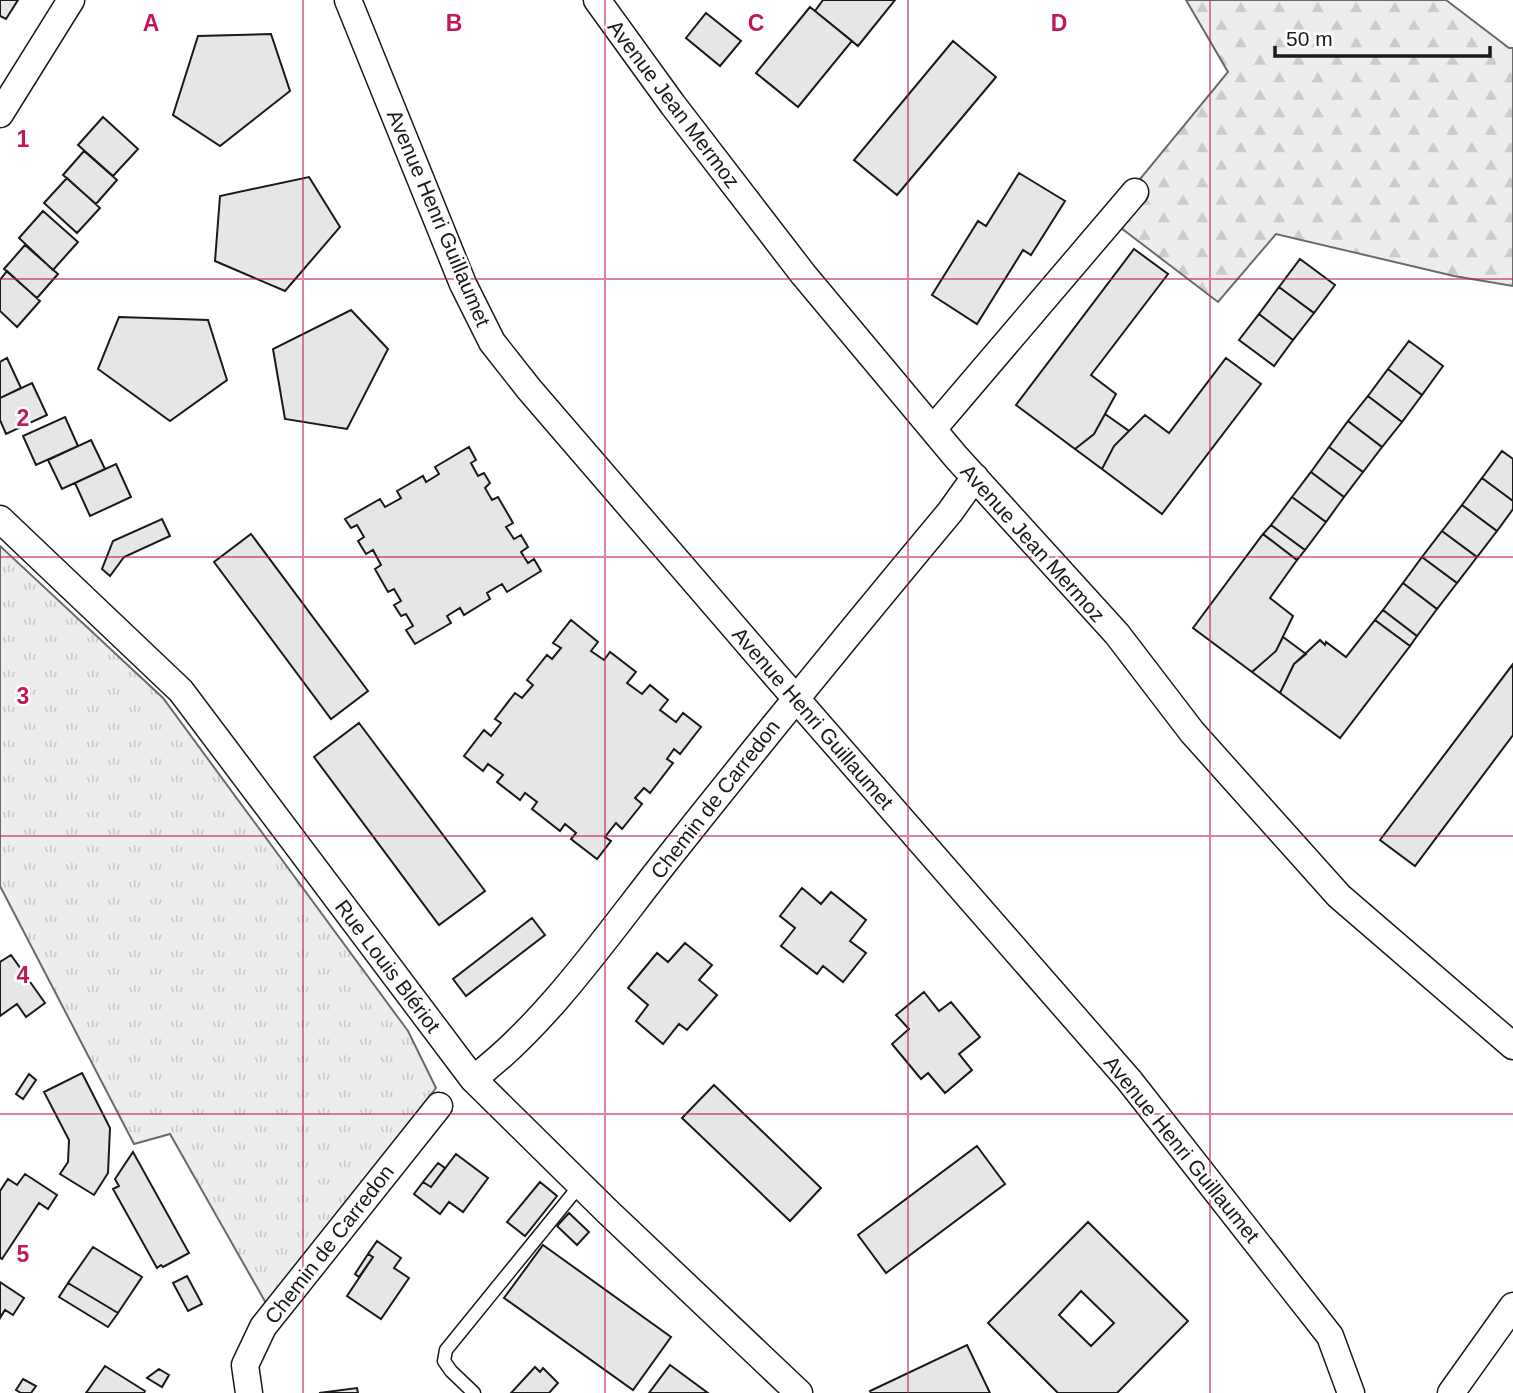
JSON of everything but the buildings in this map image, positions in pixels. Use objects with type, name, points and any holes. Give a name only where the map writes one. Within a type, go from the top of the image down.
[{"type":"street","points":[[0,114],[71,0]]},
{"type":"street","name":"Avenue Henri Guillaumet","points":[[348,0],[463,284],[492,342],[529,389],[1129,1080],[1330,1336],[1351,1393]]},
{"type":"street","name":"Avenue Jean Mermoz","points":[[597,0],[673,105],[803,274],[933,429],[1116,634],[1192,732],[1339,895],[1513,1046]]},
{"type":"street","points":[[933,429],[1135,192]]},
{"type":"street","name":"Chemin de Carredon","points":[[473,1079],[497,1061],[558,996],[796,698],[950,512],[975,477]]},
{"type":"street","name":"Rue Louis Blériot","points":[[0,519],[181,691],[473,1079],[580,1185],[799,1393]]},
{"type":"street","name":"Chemin de Carredon","points":[[249,1393],[245,1364],[263,1327],[439,1106]]},
{"type":"street","points":[[1451,1393],[1513,1306]]},
{"type":"lane","points":[[474,1393],[444,1361],[446,1350],[580,1185]]},
{"type":"green space","points":[[1186,0],[1446,0],[1509,48],[1513,48],[1513,286],[1454,276],[1276,234],[1218,302],[1108,218],[1228,72]]},
{"type":"green space","points":[[0,546],[163,698],[408,1031],[436,1088],[267,1305],[170,1134],[134,1144],[0,886]]}]
